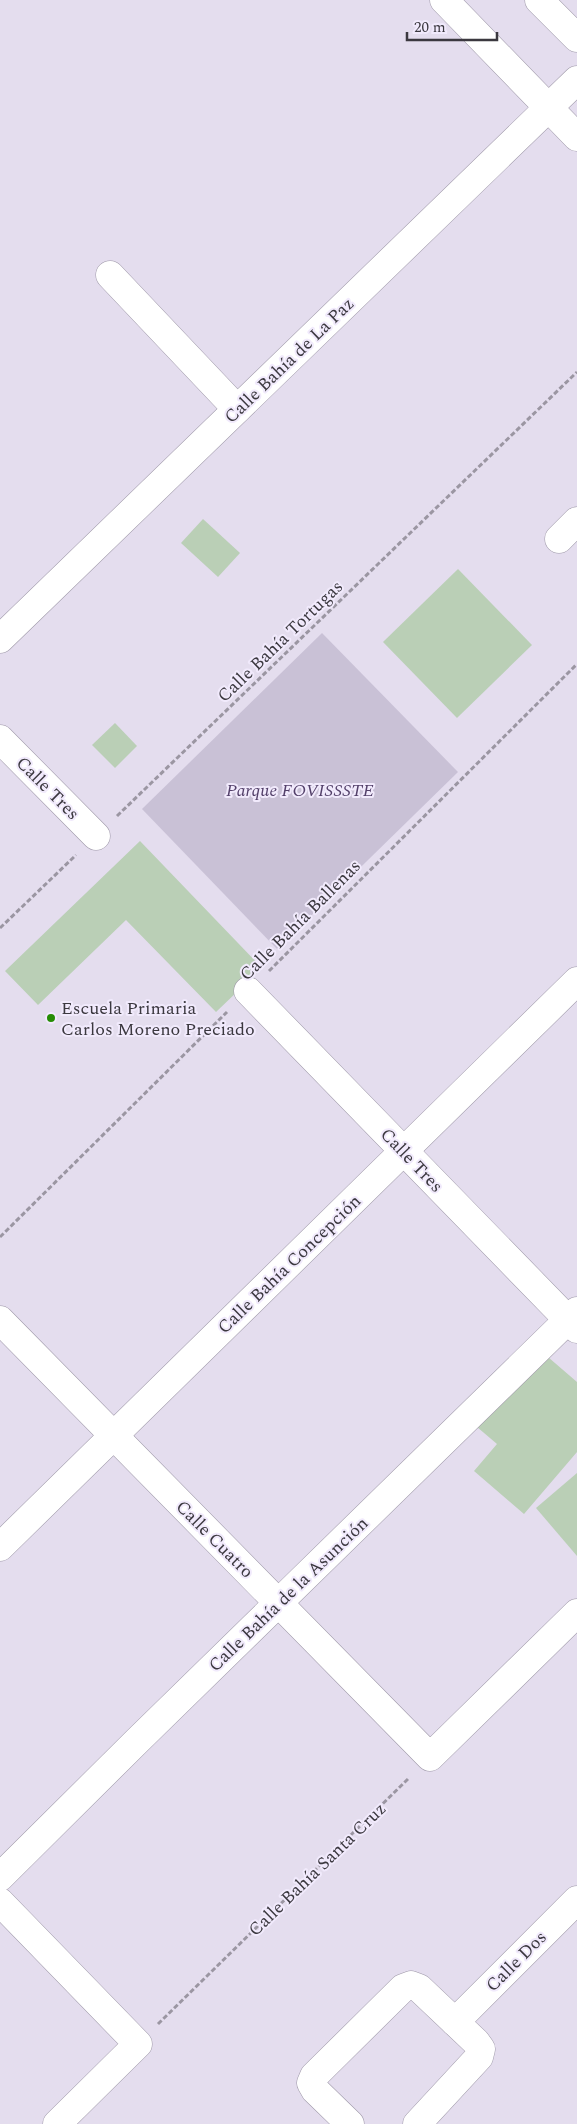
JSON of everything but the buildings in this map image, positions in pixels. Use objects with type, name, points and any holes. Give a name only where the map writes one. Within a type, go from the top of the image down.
[{"type":"street","points":[[444,0],[577,137]]},
{"type":"street","points":[[539,0],[577,38]]},
{"type":"street","name":"Calle Bahía de La Paz","points":[[0,639],[577,80]]},
{"type":"street","points":[[110,275],[237,409]]},
{"type":"street","name":"Calle Tres","points":[[0,739],[96,836]]},
{"type":"street","name":"Calle Bahía Concepción","points":[[0,1547],[577,981]]},
{"type":"street","name":"Calle Tres","points":[[248,991],[404,1151],[574,1320]]},
{"type":"street","name":"Calle Cuatro","points":[[0,1320],[430,1757]]},
{"type":"street","name":"Calle Bahía de la Asunción","points":[[0,1877],[278,1603],[574,1320]]},
{"type":"street","points":[[430,1757],[577,1613]]},
{"type":"street","name":"Calle Dos","points":[[455,2022],[577,1900]]},
{"type":"street","points":[[0,1902],[138,2044],[57,2124]]},
{"type":"street","points":[[350,2124],[315,2090],[311,2083],[314,2076],[403,1988],[411,1985],[419,1988],[481,2049],[478,2057],[417,2124]]},
{"type":"path","name":"Calle Bahía Tortugas","points":[[0,928],[577,372]]},
{"type":"path","name":"Calle Bahía Ballenas","points":[[0,1237],[577,664]]},
{"type":"path","name":"Calle Bahía Santa Cruz","points":[[138,2044],[430,1757]]},
{"type":"green space","name":"Parque FOVISSSTE","points":[[322,633],[458,772],[277,949],[142,809]]},
{"type":"place","name":"Escuela Primaria Carlos Moreno Preciado","points":[[51,1018]]}]
